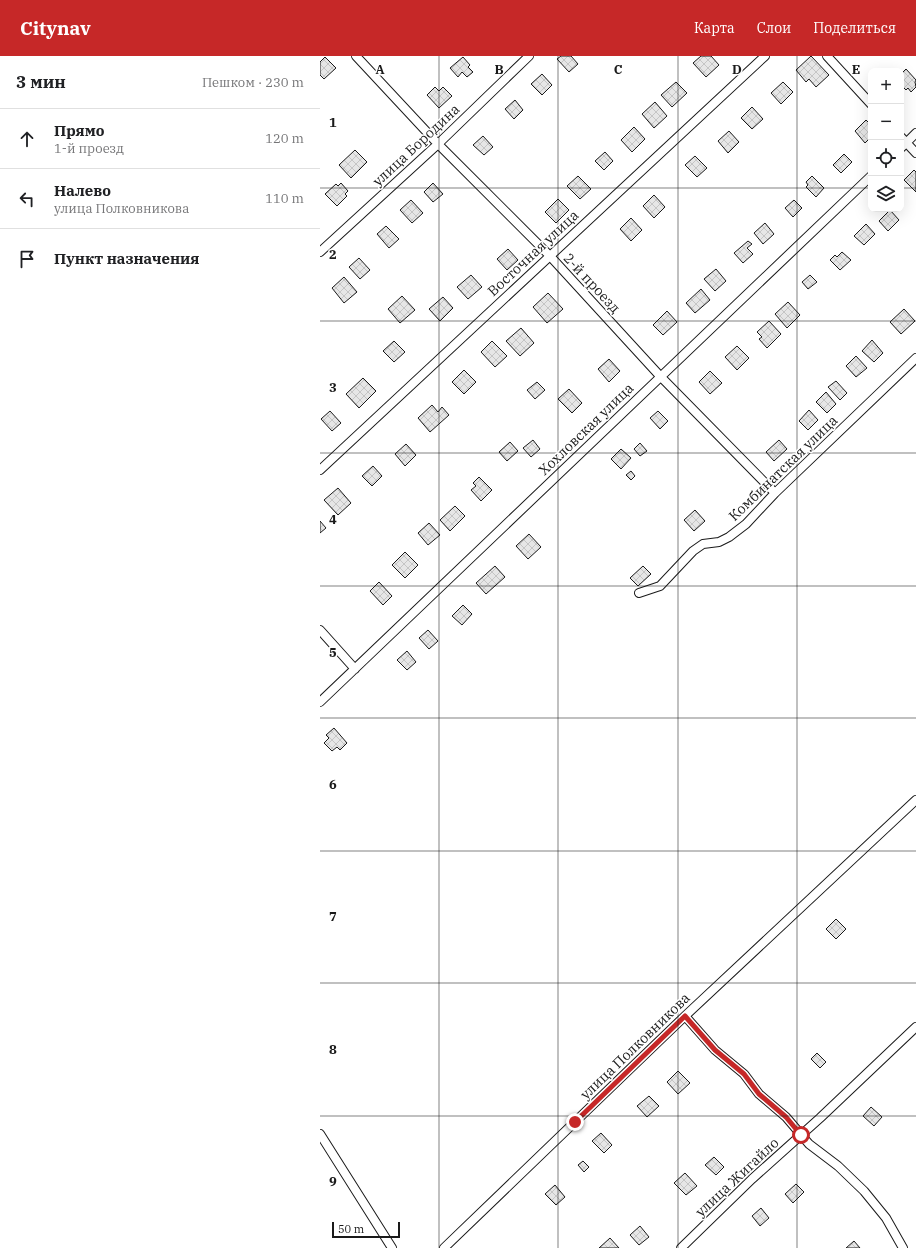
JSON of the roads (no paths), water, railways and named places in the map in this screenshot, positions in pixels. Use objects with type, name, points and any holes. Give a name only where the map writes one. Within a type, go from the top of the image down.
[{"type":"street","name":"2-й проезд","points":[[356,56],[438,144],[550,256],[660,376],[775,493]]},
{"type":"street","name":"улица Бородина","points":[[320,252],[438,144],[529,56]]},
{"type":"street","name":"Восточная улица","points":[[320,470],[764,56]]},
{"type":"street","points":[[827,56],[868,101]]},
{"type":"street","points":[[904,141],[916,133]]},
{"type":"street","points":[[904,143],[916,153]]},
{"type":"street","name":"Хохловская улица","points":[[320,702],[868,179]]},
{"type":"street","name":"Комбинатская улица","points":[[639,592],[660,586],[693,551],[703,544],[719,542],[729,537],[746,524],[775,493],[916,358]]},
{"type":"street","points":[[320,630],[355,669]]},
{"type":"street","name":"улица Полковникова","points":[[444,1248],[685,1016],[916,800]]},
{"type":"street","points":[[685,1016],[715,1050],[744,1074],[759,1094],[786,1117],[809,1144],[838,1166],[876,1204],[886,1218],[903,1248]]},
{"type":"street","name":"улица Жигайло","points":[[680,1248],[916,1027]]},
{"type":"street","points":[[320,1134],[392,1248]]}]
